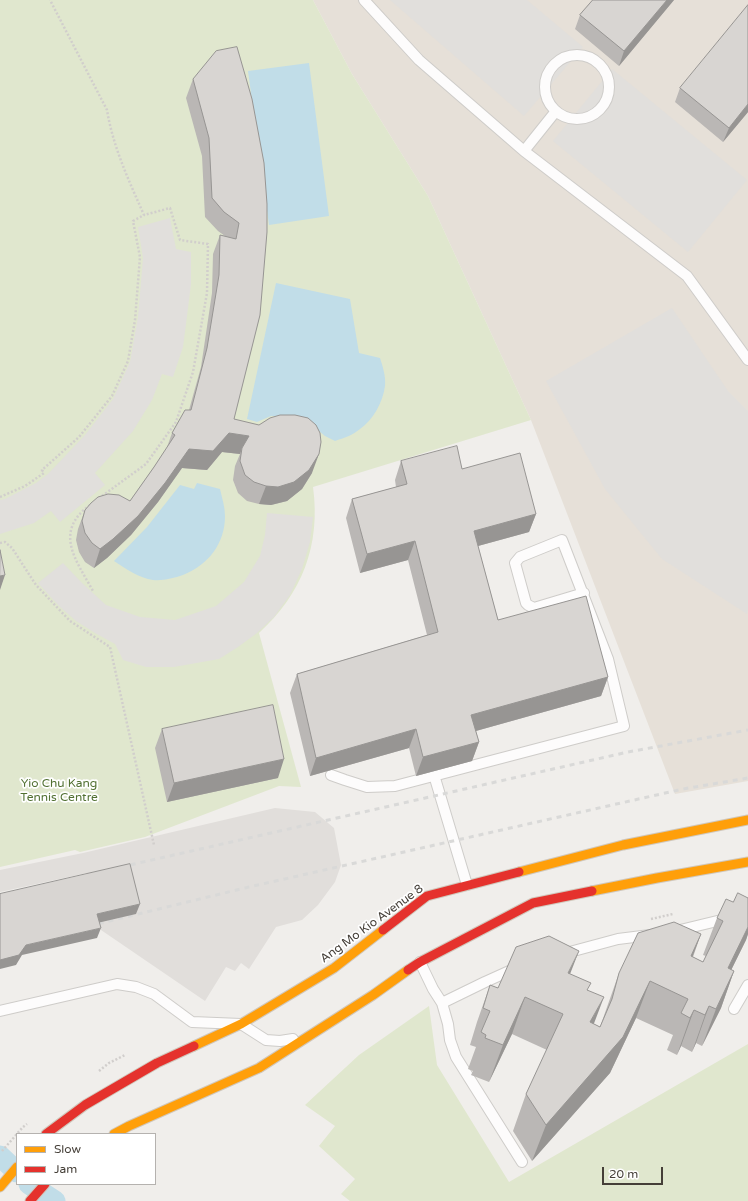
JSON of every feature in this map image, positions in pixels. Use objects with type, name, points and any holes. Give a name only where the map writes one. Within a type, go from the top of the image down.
[{"type":"main road","name":"Ang Mo Kio Avenue 8","points":[[47,1133],[85,1105],[157,1063],[240,1024],[334,968],[427,896],[623,845],[748,820]]},
{"type":"main road","points":[[116,1133],[259,1068],[420,962],[532,903],[657,878],[748,862]]},
{"type":"main road","points":[[0,1187],[16,1167]]},
{"type":"main road","points":[[30,1201],[44,1185]]},
{"type":"lane","points":[[364,0],[419,60],[524,151],[687,276],[748,360]]},
{"type":"lane","points":[[581,55],[592,58],[600,65],[606,74],[609,84],[608,95],[603,105],[596,112],[586,117],[576,119],[565,116],[556,111],[551,106],[545,88],[547,77],[552,67],[560,60],[570,56],[581,55]]},
{"type":"lane","points":[[524,151],[556,111]]},
{"type":"lane","points":[[331,775],[367,787],[395,786],[624,726],[608,659],[584,593],[562,540],[516,560],[514,566],[526,602],[534,608],[584,593]]},
{"type":"lane","points":[[434,775],[467,885]]},
{"type":"lane","points":[[559,955],[618,940],[684,930],[742,915],[748,916]]},
{"type":"lane","points":[[420,962],[433,989],[442,1003],[448,1024],[450,1040],[456,1057],[522,1162]]},
{"type":"lane","points":[[442,1003],[523,964]]},
{"type":"lane","points":[[0,1011],[117,984],[136,987],[154,994],[192,1022],[240,1024],[266,1040],[280,1041],[311,1035]]},
{"type":"lane","points":[[734,1009],[748,985]]},
{"type":"path","points":[[50,0],[107,110],[109,125],[116,148],[144,216]]},
{"type":"path","points":[[0,497],[25,486],[44,473],[42,470],[79,437],[112,396],[128,361],[135,320],[140,257],[133,221],[170,208],[180,240],[208,244],[207,293],[193,372],[176,422],[146,464],[98,499]]},
{"type":"path","points":[[92,504],[86,508],[73,522],[69,534],[71,549],[93,591]]},
{"type":"path","points":[[0,543],[5,542],[12,548],[36,585],[70,621],[110,647],[154,845]]},
{"type":"path","points":[[649,920],[679,913]]},
{"type":"path","points":[[18,1133],[23,1127]]},
{"type":"path","points":[[0,1153],[16,1135]]},
{"type":"shaded area","points":[[313,0],[748,0],[748,781],[675,794],[531,420],[428,196],[352,74]]},
{"type":"shaded area","points":[[390,0],[527,0],[583,47],[524,116]]},
{"type":"shaded area","points":[[612,69],[747,180],[688,252],[553,141]]},
{"type":"shaded area","points":[[170,218],[176,249],[191,252],[191,284],[183,347],[173,377],[162,374],[152,400],[133,431],[95,473],[105,485],[60,522],[51,511],[34,523],[0,534],[0,500],[5,499],[36,483],[48,474],[85,435],[113,399],[130,362],[138,317],[143,258],[138,227]]},
{"type":"shaded area","points":[[672,308],[728,391],[748,411],[747,614],[662,559],[605,489],[546,381]]},
{"type":"shaded area","points":[[267,513],[313,517],[310,542],[302,569],[290,595],[274,617],[257,633],[219,659],[174,667],[146,667],[123,660],[115,644],[76,621],[59,606],[38,583],[63,563],[106,605],[140,617],[175,620],[216,606],[244,582],[260,556],[265,535]]},
{"type":"shaded area","points":[[275,808],[315,812],[334,828],[341,865],[335,882],[318,905],[302,920],[276,927],[249,969],[241,963],[235,971],[226,967],[205,1001],[101,930],[87,873],[0,892],[0,870],[83,853]]},
{"type":"green space","name":"Yio Chu Kang Tennis Centre","points":[[0,0],[313,0],[352,74],[428,196],[531,420],[313,487],[315,508],[314,529],[311,548],[305,567],[287,602],[259,633],[301,787],[279,786],[145,837],[80,852],[75,850],[0,867]]},
{"type":"green space","points":[[429,1006],[437,1065],[509,1182],[748,1044],[748,1201],[350,1201],[341,1194],[355,1179],[319,1146],[335,1126],[305,1105],[359,1055]]},
{"type":"water","points":[[309,63],[329,216],[269,225],[248,71]]},
{"type":"water","points":[[276,283],[350,299],[359,353],[380,358],[385,379],[385,386],[380,404],[369,421],[351,435],[335,441],[325,436],[313,426],[287,416],[271,416],[257,422],[247,419]]},
{"type":"water","points":[[197,483],[220,489],[225,516],[222,536],[218,544],[200,566],[183,575],[168,579],[153,580],[138,575],[114,561],[147,527],[180,485],[194,489]]},
{"type":"building","points":[[593,0],[667,0],[624,51],[580,15]]},
{"type":"building","points":[[748,5],[748,104],[729,128],[680,88]]},
{"type":"building","points":[[237,47],[252,99],[264,163],[267,204],[267,232],[260,315],[234,419],[259,425],[270,418],[280,415],[295,415],[308,418],[316,425],[320,433],[321,442],[319,454],[309,470],[294,482],[278,487],[266,486],[254,482],[245,475],[240,461],[242,448],[249,436],[229,433],[213,451],[189,449],[165,483],[138,516],[100,549],[92,543],[85,533],[82,521],[85,510],[98,497],[108,494],[119,495],[130,501],[175,435],[172,433],[185,410],[191,410],[207,348],[219,275],[220,235],[236,239],[239,223],[224,212],[212,198],[209,138],[193,79],[216,51]]},
{"type":"building","points":[[457,446],[462,469],[520,453],[536,514],[474,531],[498,620],[586,596],[608,677],[471,715],[479,742],[423,757],[416,729],[316,758],[297,674],[438,632],[415,541],[367,554],[352,499],[407,484],[401,461]]},
{"type":"building","points":[[0,550],[5,575],[0,576]]},
{"type":"building","points":[[273,705],[284,759],[174,783],[162,729]]},
{"type":"building","points":[[130,864],[140,904],[97,914],[101,928],[26,945],[19,955],[0,960],[0,894]]},
{"type":"building","points":[[738,893],[748,898],[748,927],[728,968],[734,971],[716,1009],[709,1006],[705,1015],[694,1010],[690,1018],[681,1013],[688,999],[650,981],[623,1037],[546,1125],[526,1094],[563,1014],[525,997],[503,1045],[485,1038],[486,1035],[481,1032],[490,1011],[483,1008],[490,985],[498,988],[516,947],[549,936],[579,951],[568,973],[591,983],[587,990],[604,997],[590,1022],[600,1027],[612,999],[619,973],[638,933],[674,922],[701,934],[691,956],[703,962],[723,921],[717,918],[726,899],[733,902]]},
{"type":"waterway","points":[[0,1156],[16,1171]]},
{"type":"waterway","points":[[31,1185],[55,1201]]},
{"type":"railway","points":[[121,867],[628,752],[748,730]]},
{"type":"railway","points":[[89,926],[249,887],[683,789],[748,778]]},
{"type":"traffic: slow","points":[[519,872],[623,845],[748,820]]},
{"type":"traffic: slow","points":[[592,891],[748,862]]},
{"type":"traffic: slow","points":[[194,1046],[241,1024],[334,968],[383,930]]},
{"type":"traffic: slow","points":[[116,1133],[259,1068],[373,995],[408,970]]},
{"type":"traffic: slow","points":[[0,1187],[16,1168]]},
{"type":"traffic: jam","points":[[383,930],[427,896],[519,872]]},
{"type":"traffic: jam","points":[[408,970],[420,962],[533,903],[592,891]]},
{"type":"traffic: jam","points":[[47,1133],[85,1105],[157,1063],[194,1046]]},
{"type":"traffic: jam","points":[[30,1201],[44,1185]]}]
